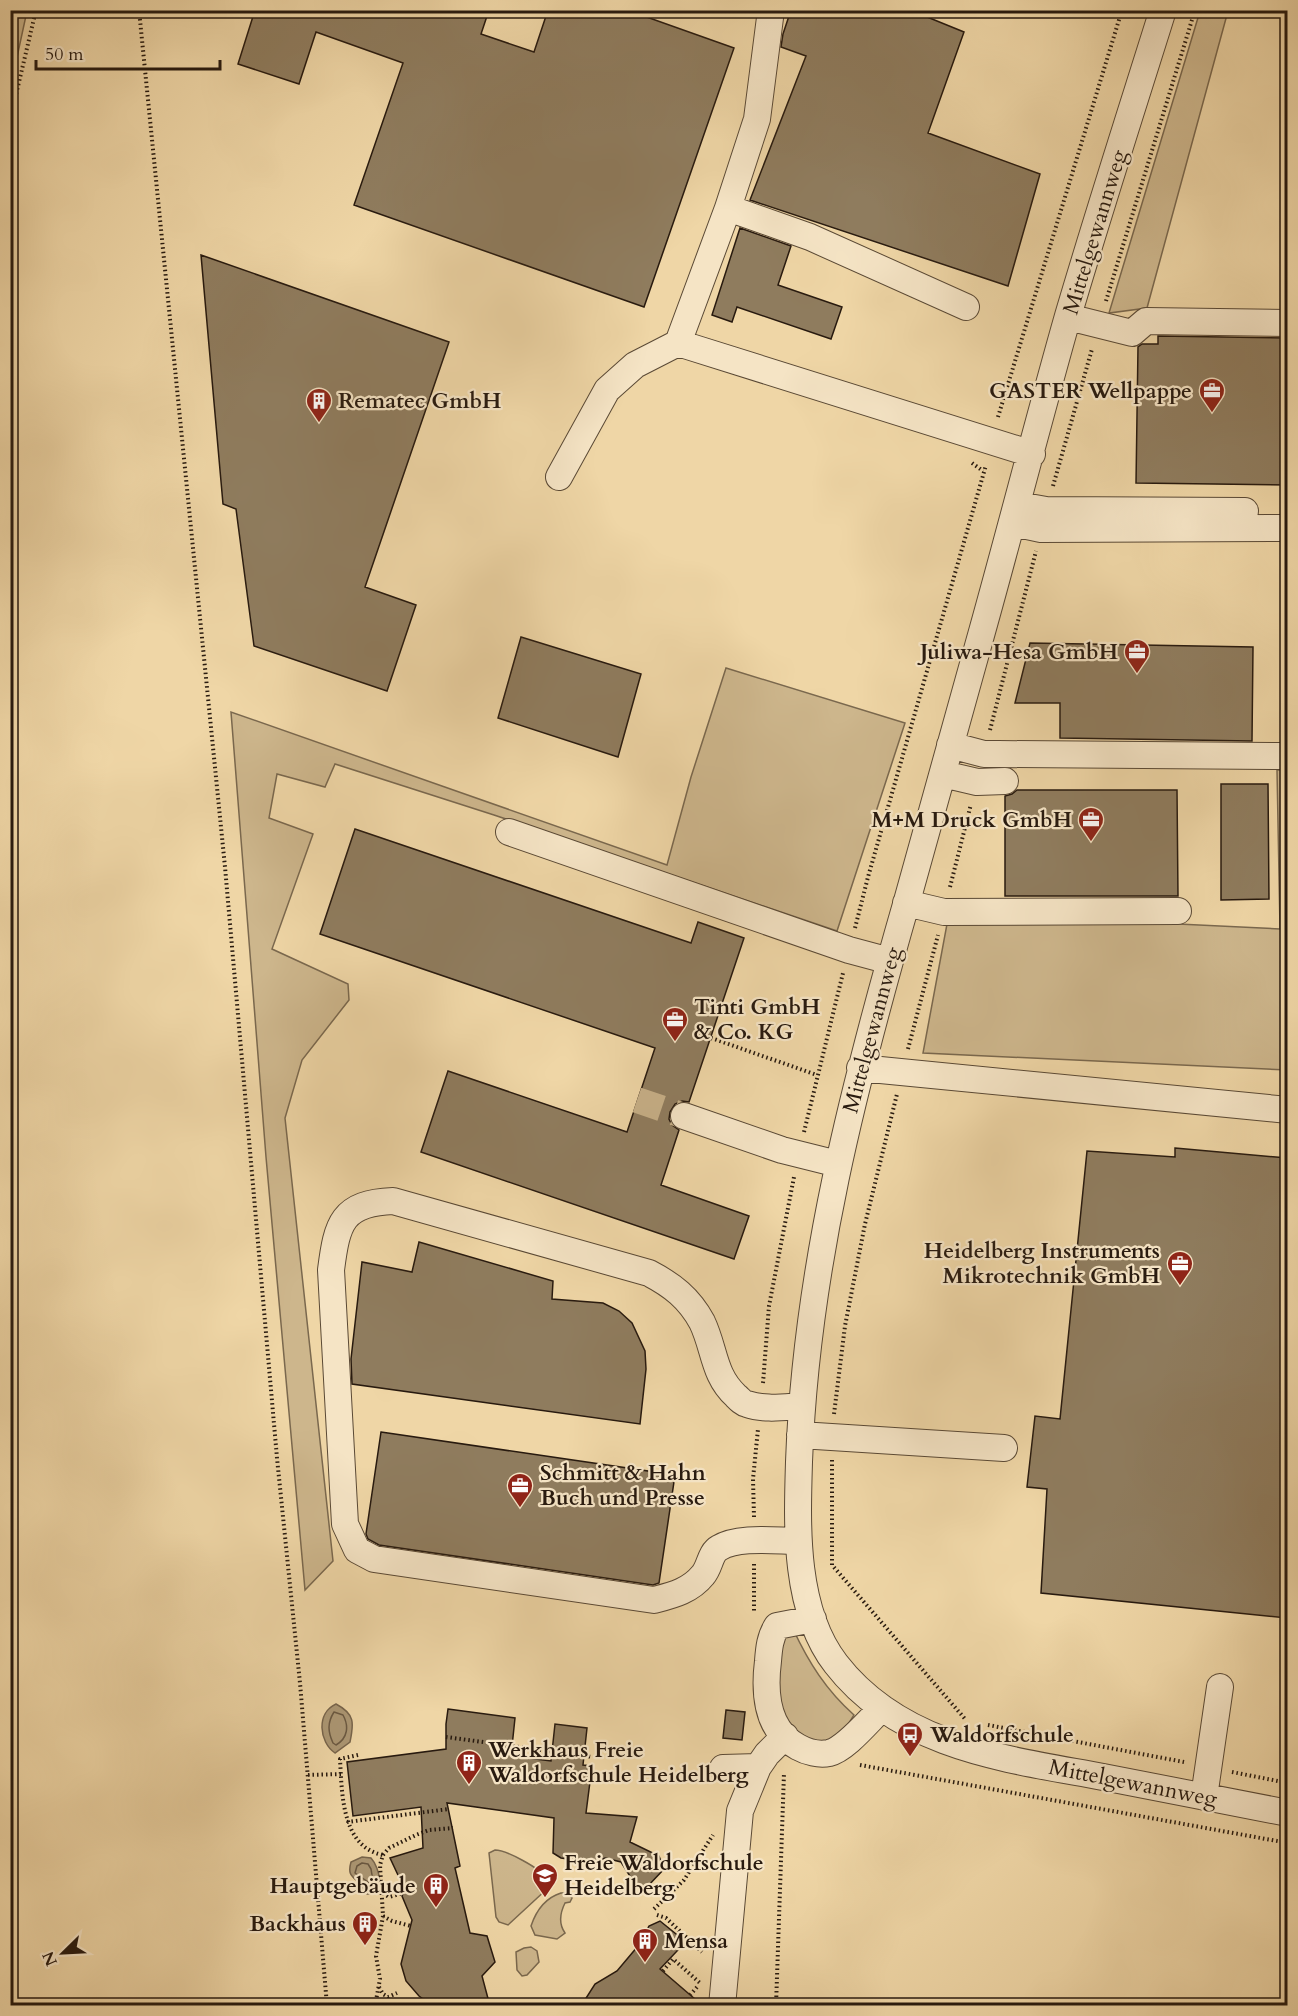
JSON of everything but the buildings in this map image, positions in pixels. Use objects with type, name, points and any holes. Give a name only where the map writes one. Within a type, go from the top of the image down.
[{"type":"street","points":[[559,477],[607,390],[635,365],[678,342],[728,208],[758,119],[771,10]]},
{"type":"street","name":"Mittelgewannweg","points":[[1163,10],[1068,317],[1032,454],[860,1068],[819,1257],[802,1407],[798,1541],[803,1578],[813,1619],[822,1642],[834,1662],[854,1684],[882,1708],[920,1731],[978,1754],[1287,1813]]},
{"type":"street","points":[[728,208],[810,237],[966,307]]},
{"type":"street","points":[[1068,317],[1131,333],[1146,321],[1287,323]]},
{"type":"street","points":[[678,342],[1032,454]]},
{"type":"street","points":[[1044,520],[1287,511]]},
{"type":"street","points":[[1015,514],[1044,520],[1287,528]]},
{"type":"street","points":[[950,745],[984,754],[1287,756]]},
{"type":"street","points":[[943,774],[977,782],[1005,781]]},
{"type":"street","points":[[509,832],[849,950],[890,961]]},
{"type":"street","points":[[906,903],[944,912],[1178,910]]},
{"type":"street","points":[[860,1068],[1287,1110]]},
{"type":"street","points":[[684,1116],[782,1150],[838,1164]]},
{"type":"street","points":[[798,1541],[736,1541],[725,1545],[717,1549],[704,1574],[686,1590],[654,1600],[374,1559],[357,1550],[345,1524],[331,1270],[335,1241],[343,1223],[356,1207],[373,1202],[393,1201],[649,1273],[672,1285],[688,1302],[701,1321],[725,1386],[744,1404],[760,1407],[802,1407]]},
{"type":"street","points":[[800,1435],[1004,1448]]},
{"type":"street","points":[[782,1744],[767,1704],[766,1670],[771,1636],[777,1626],[813,1619]]},
{"type":"street","points":[[1204,1797],[1220,1687]]},
{"type":"street","points":[[722,2006],[740,1811],[758,1767],[782,1744],[793,1744],[810,1752],[829,1753],[842,1747],[882,1708]]},
{"type":"street","points":[[723,1768],[758,1767]]},
{"type":"path","points":[[10,120],[36,10]]},
{"type":"path","points":[[140,10],[225,867],[327,2006]]},
{"type":"path","points":[[984,754],[1044,520],[1099,326],[1195,10]]},
{"type":"path","points":[[967,1722],[832,1565],[830,1486],[835,1406],[848,1315],[865,1224],[977,782]]},
{"type":"path","points":[[711,1038],[817,1075]]},
{"type":"path","points":[[979,1724],[1287,1783]]},
{"type":"path","points":[[446,1737],[593,1757]]},
{"type":"path","points":[[776,2006],[782,1744]]},
{"type":"path","points":[[358,1755],[340,1759],[347,1822],[360,1841],[375,1853],[383,1854]]},
{"type":"path","points":[[857,1764],[1287,1843]]},
{"type":"path","points":[[308,1775],[341,1774]]},
{"type":"path","points":[[347,1822],[449,1809]]},
{"type":"path","points":[[375,2006],[380,1979],[376,1956],[383,1916],[380,1865],[383,1854],[389,1848],[429,1830],[453,1828]]},
{"type":"path","points":[[654,1909],[684,1880],[716,1832]]},
{"type":"path","points":[[383,1893],[389,1897],[403,1893]]},
{"type":"path","points":[[657,1915],[666,1918],[716,1966],[726,1967]]},
{"type":"path","points":[[383,1916],[411,1926]]},
{"type":"path","points":[[663,1971],[673,1959],[701,1983]]},
{"type":"path","points":[[379,1986],[383,1994],[388,1997],[397,1993]]},
{"type":"shaded area","points":[[10,11],[27,11],[11,85],[10,85]]},
{"type":"shaded area","points":[[1200,11],[1228,11],[1147,308],[1109,313]]},
{"type":"shaded area","points":[[726,668],[905,723],[837,931],[335,764],[325,787],[277,774],[269,818],[313,834],[272,949],[348,984],[349,1000],[302,1060],[285,1118],[333,1561],[305,1590],[266,1157],[231,712],[667,865],[691,777]]},
{"type":"shaded area","points":[[1277,770],[1287,770],[1287,1070],[923,1053],[947,924],[1178,924],[1280,929]]},
{"type":"shaded area","points":[[793,1629],[819,1675],[854,1715],[844,1731],[822,1744],[805,1742],[783,1722],[775,1685],[781,1634]]},
{"type":"shaded area","points":[[495,1850],[514,1856],[530,1865],[543,1874],[548,1883],[548,1888],[508,1925],[499,1922],[496,1917],[489,1853]]},
{"type":"shaded area","points":[[561,1893],[568,1893],[572,1898],[570,1902],[565,1903],[561,1914],[561,1925],[565,1933],[557,1939],[535,1935],[531,1926],[538,1910],[550,1898]]},
{"type":"shaded area","points":[[531,1947],[537,1951],[539,1962],[527,1975],[522,1976],[517,1970],[516,1952]]},
{"type":"water","points":[[336,1704],[350,1715],[352,1729],[350,1742],[335,1753],[326,1742],[322,1728],[325,1714]]},
{"type":"water","points":[[362,1857],[371,1858],[379,1874],[379,1886],[373,1893],[367,1894],[350,1873],[351,1862]]},
{"type":"tunnel","points":[[637,1100],[684,1116]]},
{"type":"place","name":"GASTER Wellpappe","points":[[1212,414]]},
{"type":"place","name":"Rematec GmbH","points":[[319,424]]},
{"type":"place","name":"Juliwa-Hesa GmbH","points":[[1137,675]]},
{"type":"place","name":"M+M Druck GmbH","points":[[1091,843]]},
{"type":"place","name":"Tinti GmbH & Co. KG","points":[[675,1043]]},
{"type":"place","name":"Heidelberg Instruments Mikrotechnik GmbH","points":[[1180,1287]]},
{"type":"place","name":"Schmitt & Hahn Buch und Presse","points":[[520,1509]]},
{"type":"place","name":"Waldorfschule","points":[[910,1758]]},
{"type":"place","name":"Werkhaus Freie Waldorfschule Heidelberg","points":[[469,1786]]},
{"type":"place","name":"Freie Waldorfschule Heidelberg","points":[[545,1899]]},
{"type":"place","name":"Hauptgebäude","points":[[436,1909]]},
{"type":"place","name":"Backhaus","points":[[365,1947]]},
{"type":"place","name":"Mensa","points":[[645,1964]]}]
